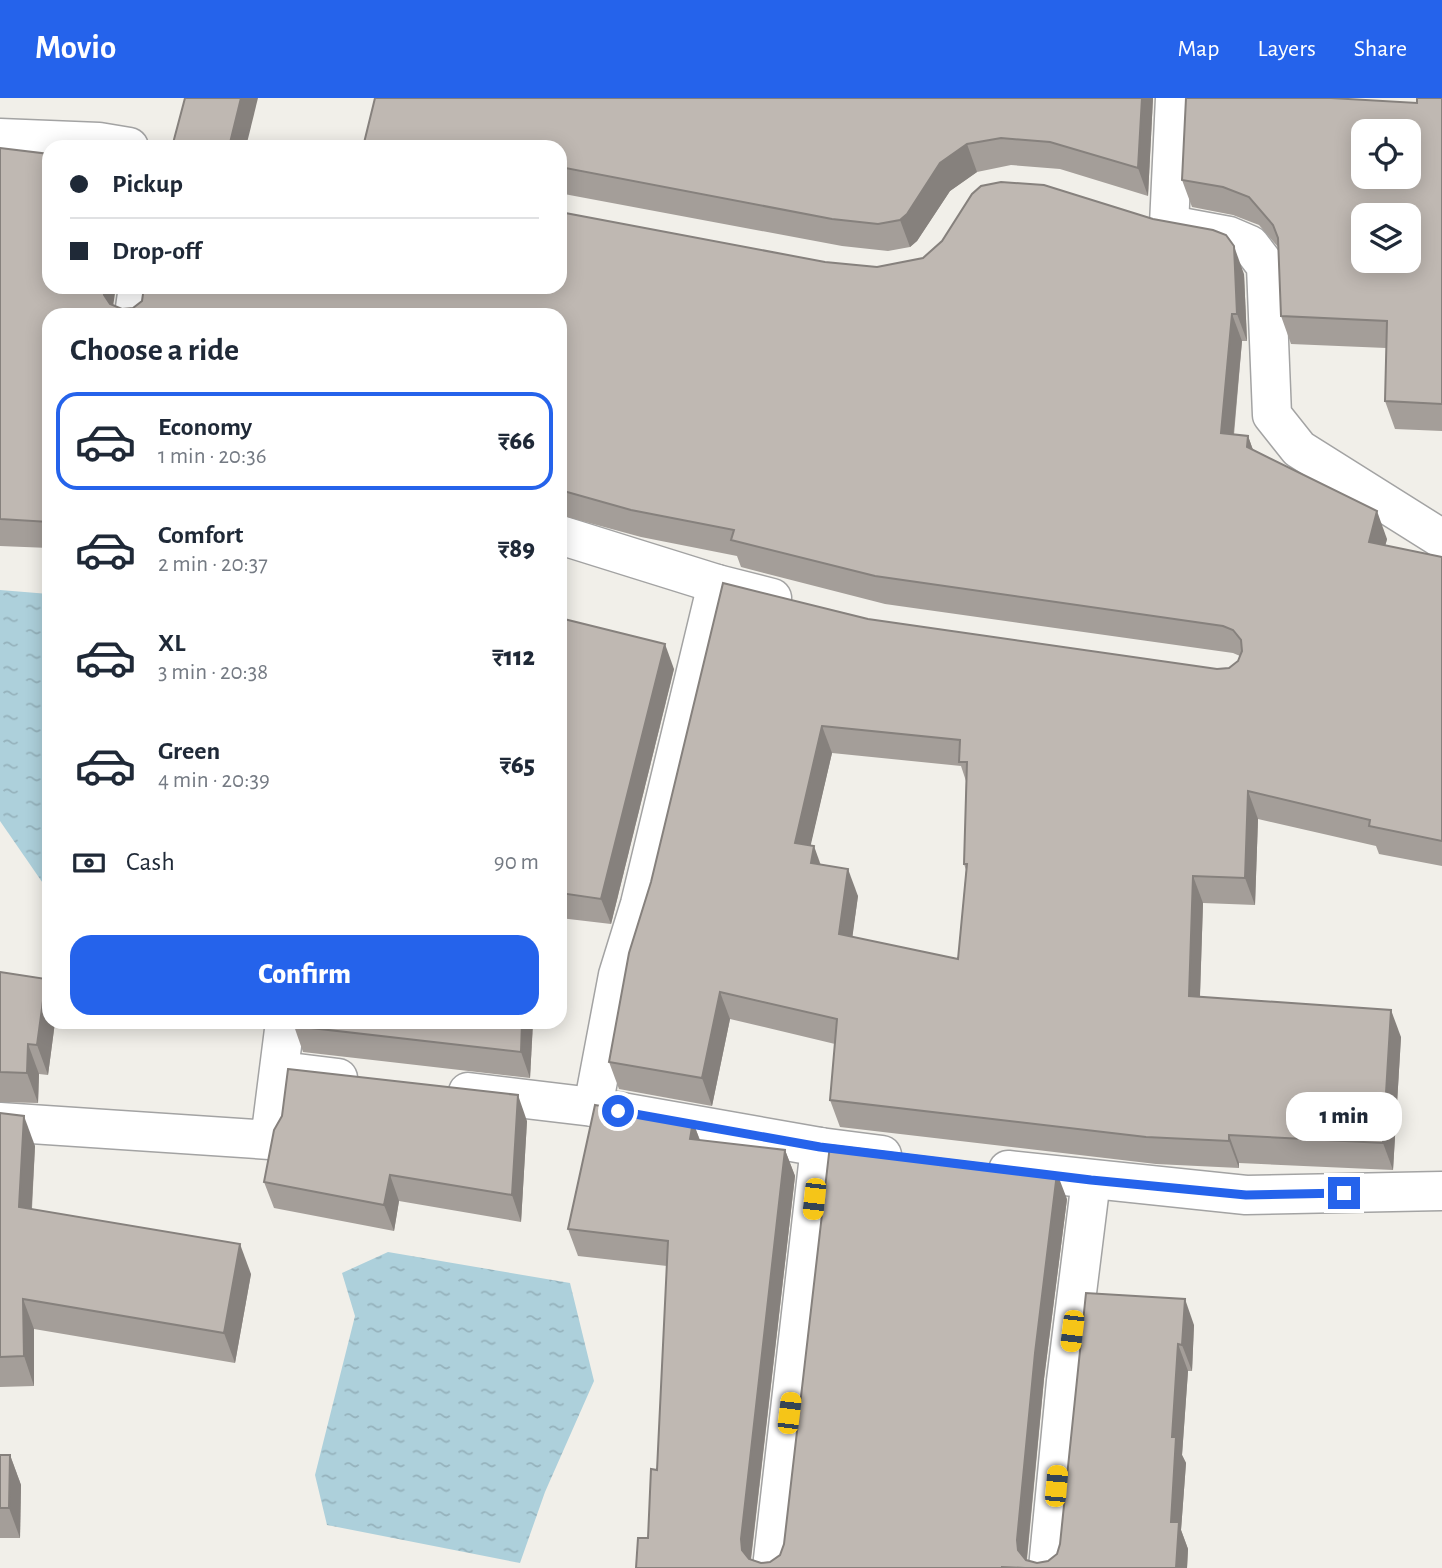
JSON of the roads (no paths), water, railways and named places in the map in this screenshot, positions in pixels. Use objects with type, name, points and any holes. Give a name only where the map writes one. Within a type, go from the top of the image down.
[{"type":"street","points":[[1169,225],[1175,98]]},
{"type":"street","points":[[0,138],[50,140]]},
{"type":"street","points":[[1132,214],[1169,225],[1229,236],[1250,245],[1266,266],[1272,415],[1298,449],[1442,539]]},
{"type":"street","points":[[567,537],[717,584],[805,607]]},
{"type":"street","points":[[593,1107],[618,975],[640,904],[717,584]]},
{"type":"street","points":[[0,1122],[270,1140],[284,1029]]},
{"type":"street","points":[[281,1071],[376,1082]]},
{"type":"street","points":[[430,1088],[593,1107],[820,1147],[915,1159]]},
{"type":"street","points":[[772,1568],[820,1147]]},
{"type":"street","points":[[969,1165],[1246,1195],[1442,1191]]},
{"type":"street","points":[[1048,1568],[1066,1381],[1091,1180]]},
{"type":"water","points":[[0,590],[42,593],[42,882],[0,821]]},
{"type":"water","points":[[388,1252],[570,1283],[594,1381],[545,1492],[520,1563],[327,1525],[315,1475],[355,1316],[342,1273]]}]
